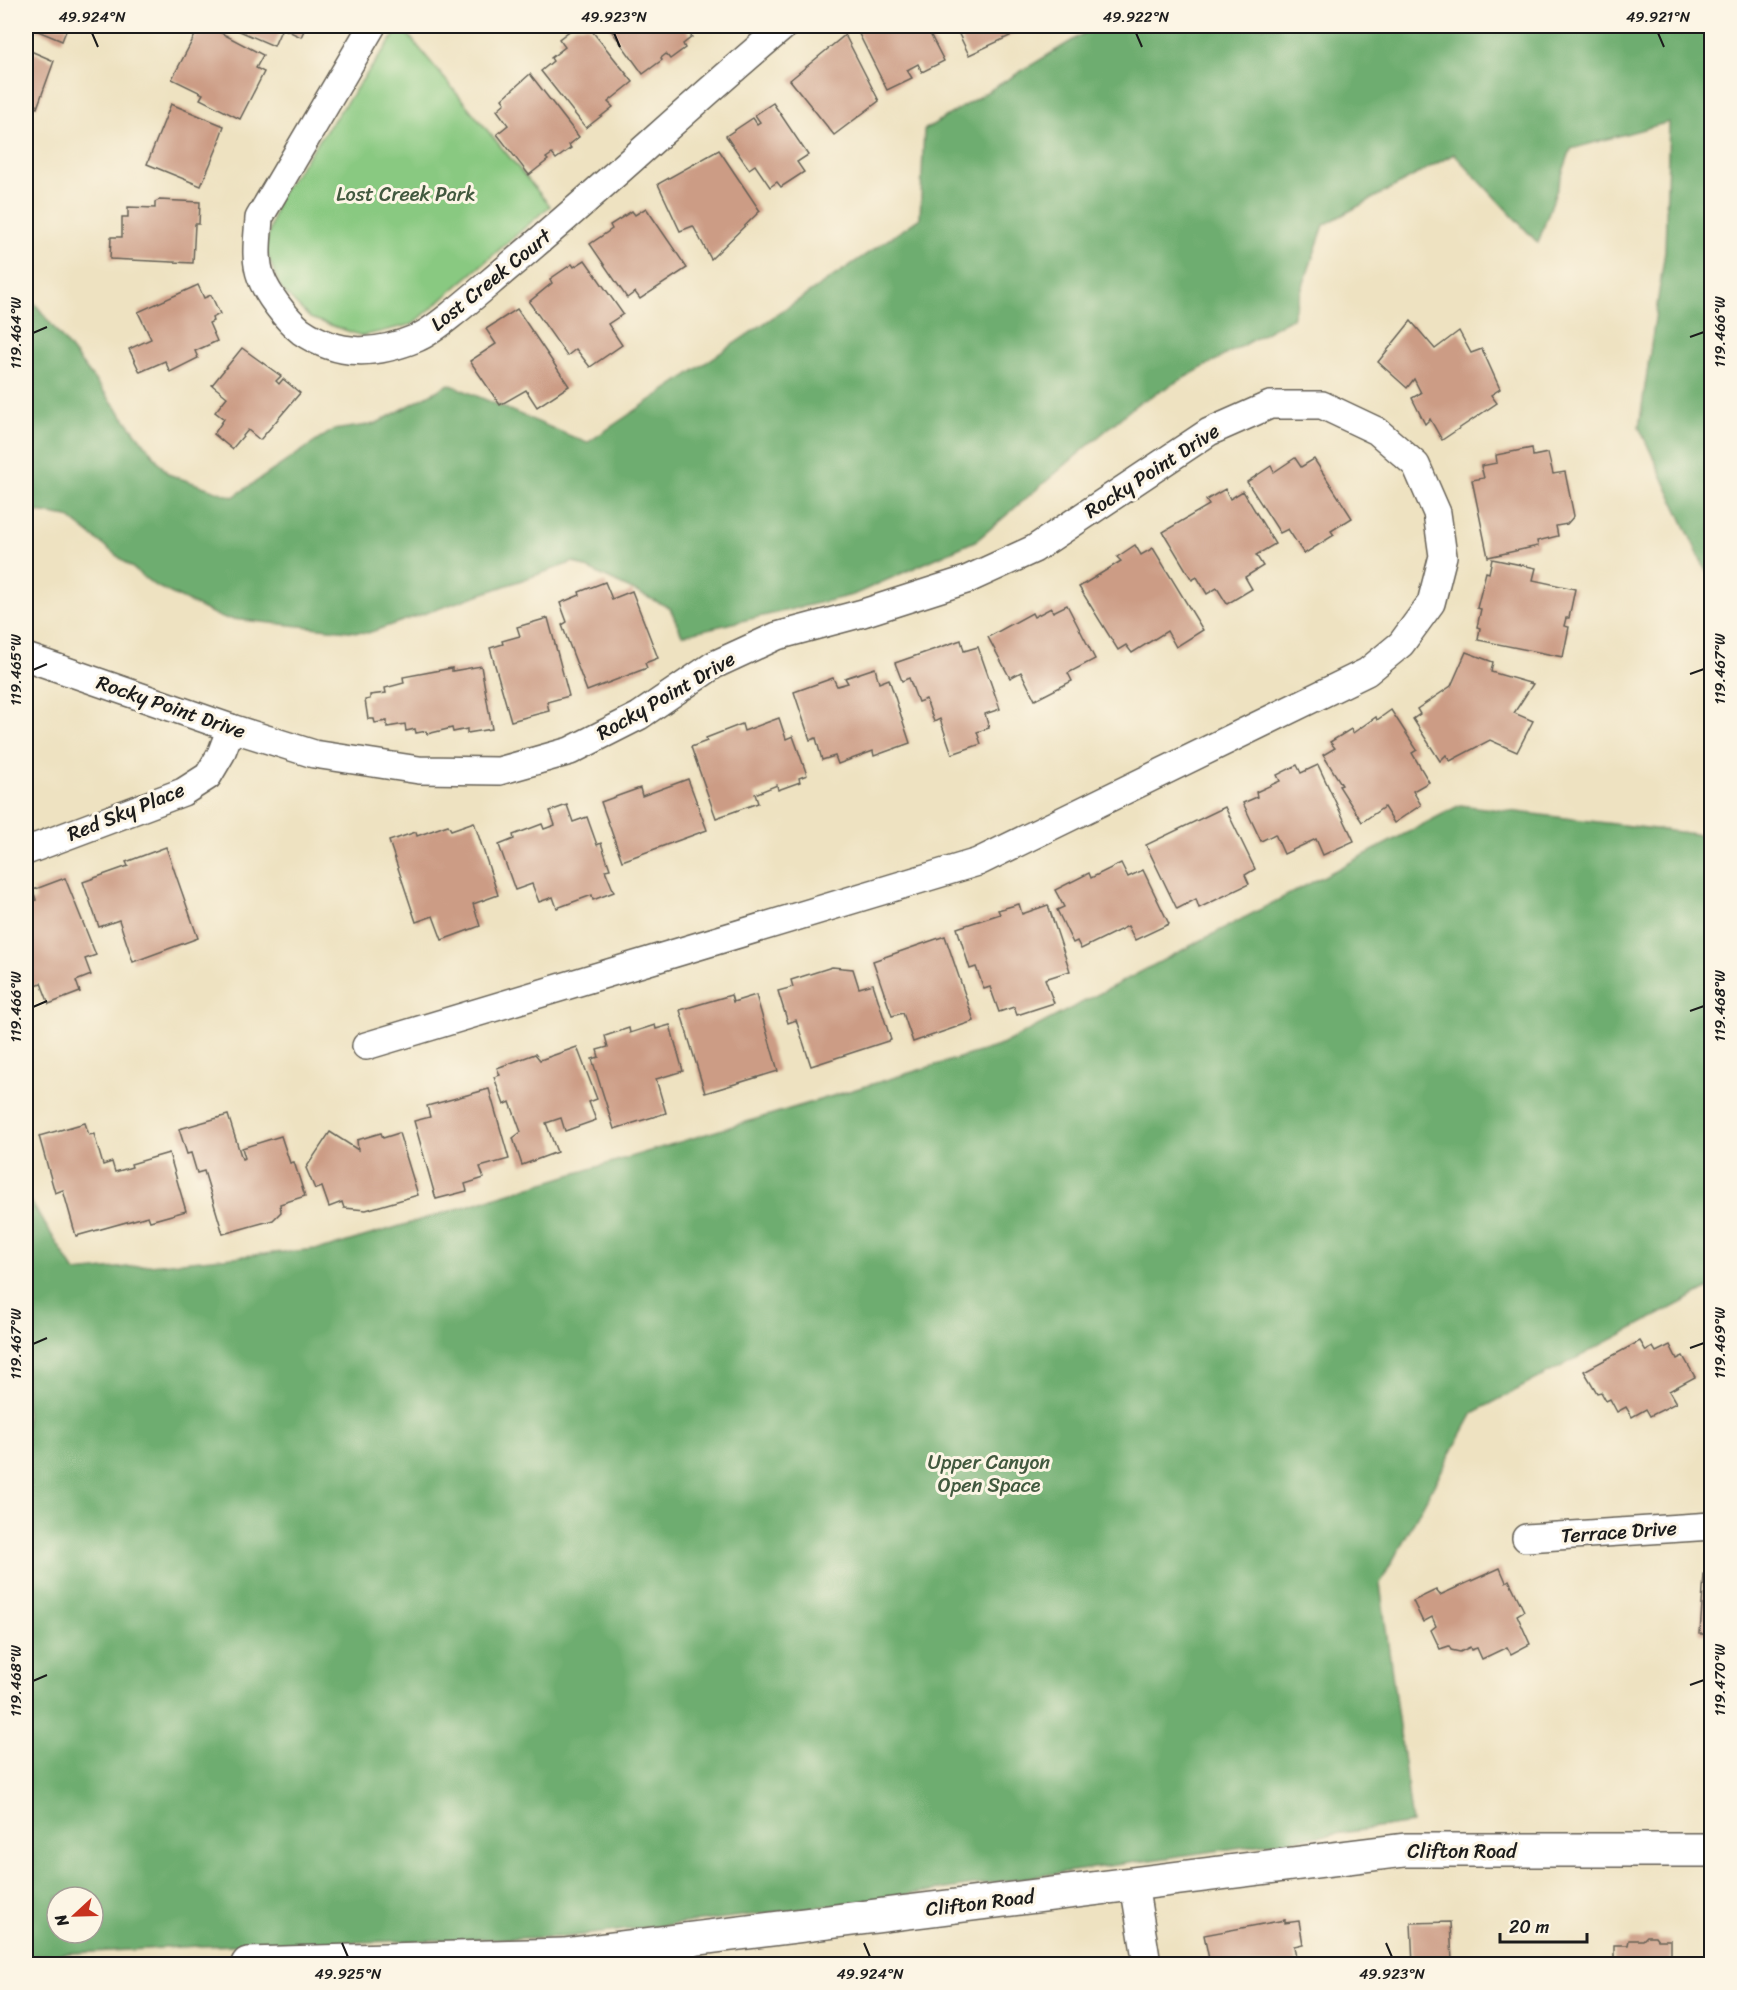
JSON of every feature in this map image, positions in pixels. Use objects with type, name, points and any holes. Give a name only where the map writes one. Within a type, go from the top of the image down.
[{"type":"street","name":"Lost Creek Court","points":[[372,26],[259,218],[260,276],[275,302],[293,325],[310,337],[336,349],[353,352],[419,338],[439,324],[541,240],[784,26]]},
{"type":"street","name":"Rocky Point Drive","points":[[26,657],[231,728],[314,754],[419,770],[499,771],[570,751],[639,716],[714,665],[777,636],[863,613],[966,580],[1034,549],[1209,432],[1270,405],[1322,405],[1377,430],[1416,465],[1437,513],[1443,556],[1431,603],[1401,644],[1366,672],[978,862],[366,1046]]},
{"type":"street","name":"Red Sky Place","points":[[26,851],[183,792],[208,776],[221,754],[231,728]]},
{"type":"street","name":"Terrace Drive","points":[[1527,1538],[1712,1526]]},
{"type":"street","name":"Clifton Road","points":[[248,1965],[564,1955],[1405,1850],[1712,1850]]},
{"type":"street","points":[[1134,1884],[1146,1965]]},
{"type":"green space","name":"Lost Creek Park","points":[[401,26],[550,206],[413,324],[362,336],[310,318],[281,289],[265,249],[278,198]]},
{"type":"green space","points":[[1096,26],[1711,26],[1711,577],[1705,569],[1639,427],[1665,251],[1669,122],[1571,149],[1538,243],[1454,154],[1324,225],[1292,318],[1137,404],[977,540],[853,595],[682,635],[670,608],[574,562],[368,633],[222,618],[154,585],[68,517],[26,510],[26,292],[168,474],[233,497],[333,430],[375,424],[449,384],[587,443],[920,218],[924,130]]},
{"type":"green space","name":"Upper Canyon Open Space","points":[[1460,805],[1711,836],[1711,1287],[1473,1413],[1380,1584],[1412,1823],[827,1906],[567,1937],[199,1946],[39,1955],[26,1960],[26,1194],[75,1272],[327,1248],[999,1046]]},
{"type":"building","points":[[26,26],[68,26],[62,41]]},
{"type":"building","points":[[200,26],[208,26],[263,55],[256,68],[264,72],[240,119],[200,99],[203,94],[172,79]]},
{"type":"building","points":[[228,26],[306,26],[301,37],[282,28],[274,46]]},
{"type":"building","points":[[576,26],[588,26],[633,82],[608,102],[613,107],[586,128],[541,71],[553,61],[551,58],[565,47],[559,39]]},
{"type":"building","points":[[608,26],[684,26],[692,37],[683,44],[685,48],[670,59],[666,54],[661,58],[662,60],[643,74]]},
{"type":"building","points":[[855,26],[926,26],[944,61],[922,72],[918,64],[907,70],[912,78],[887,90]]},
{"type":"building","points":[[955,26],[1023,26],[1025,29],[969,55]]},
{"type":"building","points":[[845,35],[879,101],[834,135],[790,80]]},
{"type":"building","points":[[26,49],[54,61],[37,108],[33,106],[26,118]]},
{"type":"building","points":[[530,74],[579,137],[569,145],[571,148],[556,159],[552,154],[529,175],[497,134],[508,125],[497,110],[505,103],[502,99]]},
{"type":"building","points":[[773,103],[808,155],[797,162],[804,172],[781,187],[777,182],[770,187],[755,165],[749,169],[726,136],[753,118],[757,124],[760,122],[755,115]]},
{"type":"building","points":[[171,104],[224,126],[201,186],[147,164]]},
{"type":"building","points":[[719,150],[760,211],[711,259],[693,226],[680,231],[658,184]]},
{"type":"building","points":[[159,200],[200,202],[199,224],[195,224],[193,263],[110,259],[111,237],[122,237],[122,217],[128,217],[128,207],[155,208],[155,202]]},
{"type":"building","points":[[646,208],[687,268],[640,299],[635,292],[627,298],[590,244],[612,229],[610,225],[632,211],[635,215]]},
{"type":"building","points":[[585,260],[623,314],[608,324],[622,345],[590,367],[576,349],[567,356],[529,302],[552,283],[550,279],[572,264],[574,267]]},
{"type":"building","points":[[198,285],[204,298],[211,295],[220,314],[212,318],[213,321],[209,323],[217,341],[195,351],[198,358],[170,372],[165,361],[140,372],[129,349],[151,339],[138,312]]},
{"type":"building","points":[[517,309],[569,386],[537,407],[526,390],[500,405],[470,361],[496,344],[486,329]]},
{"type":"building","points":[[1411,321],[1435,349],[1459,331],[1471,353],[1482,349],[1500,389],[1491,395],[1497,403],[1442,440],[1430,419],[1425,424],[1412,398],[1421,393],[1414,379],[1407,388],[1378,362]]},
{"type":"building","points":[[242,348],[281,376],[276,381],[279,384],[283,379],[300,393],[260,440],[248,430],[232,449],[214,434],[224,419],[215,412],[227,397],[212,385]]},
{"type":"building","points":[[1532,448],[1533,456],[1548,453],[1553,474],[1565,472],[1574,516],[1567,524],[1556,526],[1558,536],[1537,541],[1538,546],[1488,557],[1472,480],[1484,478],[1481,466],[1497,463],[1496,455]]},
{"type":"building","points":[[1295,458],[1301,467],[1314,459],[1352,518],[1331,531],[1334,535],[1304,554],[1288,529],[1280,533],[1247,482],[1271,466],[1274,472]]},
{"type":"building","points":[[1225,489],[1230,499],[1243,491],[1275,544],[1256,555],[1263,566],[1245,577],[1252,589],[1227,604],[1217,588],[1207,594],[1197,577],[1192,580],[1163,532],[1209,505],[1206,500]]},
{"type":"building","points":[[1135,545],[1141,555],[1153,548],[1203,630],[1176,647],[1167,631],[1132,653],[1126,645],[1118,650],[1079,587],[1121,561],[1117,557]]},
{"type":"building","points":[[1492,559],[1536,568],[1533,580],[1575,589],[1569,618],[1566,618],[1564,626],[1569,627],[1563,657],[1478,640],[1480,628],[1477,627],[1481,609],[1477,608],[1486,572],[1489,573]]},
{"type":"building","points":[[605,582],[612,599],[632,591],[658,658],[645,663],[647,668],[587,691],[562,625],[567,622],[560,603],[580,595],[579,592]]},
{"type":"building","points":[[1067,605],[1095,659],[1068,673],[1072,681],[1035,700],[1021,672],[1010,678],[988,637],[1032,613],[1034,617],[1051,608],[1053,612]]},
{"type":"building","points":[[548,618],[569,696],[547,702],[549,711],[511,721],[490,648],[503,644],[502,641],[520,636],[517,627]]},
{"type":"building","points":[[961,640],[964,651],[978,647],[1000,709],[985,714],[989,728],[977,732],[981,744],[952,754],[940,719],[934,722],[926,699],[918,702],[909,678],[902,681],[895,663]]},
{"type":"building","points":[[1466,652],[1493,662],[1491,672],[1533,684],[1514,713],[1533,721],[1517,752],[1490,740],[1450,761],[1446,755],[1440,761],[1413,719],[1420,714],[1417,709],[1451,686]]},
{"type":"building","points":[[481,666],[492,729],[467,733],[467,729],[453,732],[452,728],[427,734],[426,731],[416,733],[415,729],[406,731],[405,724],[387,727],[387,721],[375,723],[374,719],[368,719],[365,700],[370,699],[370,695],[386,693],[385,688],[404,683],[403,677],[452,668],[452,671]]},
{"type":"building","points":[[875,668],[879,683],[889,679],[910,743],[874,756],[873,751],[838,764],[835,756],[822,760],[816,738],[810,740],[794,692],[833,678],[837,686],[848,683],[845,678]]},
{"type":"building","points":[[1391,710],[1417,750],[1412,753],[1429,782],[1413,791],[1421,805],[1394,823],[1384,807],[1362,822],[1323,755],[1335,748],[1330,742],[1351,729],[1353,733]]},
{"type":"building","points":[[779,718],[786,739],[793,736],[807,775],[799,778],[800,782],[778,790],[777,785],[755,794],[758,803],[716,818],[691,747],[707,741],[706,738],[742,724],[744,731]]},
{"type":"building","points":[[1297,765],[1301,773],[1318,765],[1354,841],[1323,855],[1316,839],[1284,854],[1275,834],[1261,841],[1243,803],[1257,797],[1256,792],[1280,781],[1277,775]]},
{"type":"building","points":[[688,779],[707,830],[622,861],[601,802],[640,788],[642,796]]},
{"type":"building","points":[[567,805],[573,822],[587,817],[597,845],[601,843],[610,869],[605,870],[614,892],[593,900],[592,895],[557,908],[553,897],[539,902],[532,884],[515,890],[499,845],[514,839],[513,835],[542,824],[544,829],[555,825],[550,811]]},
{"type":"building","points":[[1225,807],[1255,869],[1245,875],[1249,884],[1199,908],[1196,899],[1177,909],[1146,845]]},
{"type":"building","points":[[474,822],[498,895],[473,904],[480,926],[442,940],[433,916],[416,922],[389,841],[416,832],[417,836],[448,825],[451,830]]},
{"type":"building","points":[[166,847],[198,938],[133,962],[119,920],[99,927],[83,882],[128,866],[126,862]]},
{"type":"building","points":[[1121,863],[1128,877],[1143,870],[1169,924],[1135,940],[1128,926],[1081,949],[1077,941],[1073,943],[1057,910],[1064,907],[1055,890],[1089,873],[1091,878]]},
{"type":"building","points":[[65,878],[96,955],[85,959],[91,975],[76,981],[80,992],[49,1004],[41,983],[26,989],[26,904],[36,900],[33,890]]},
{"type":"building","points":[[1019,904],[1022,914],[1048,905],[1070,971],[1045,979],[1054,1003],[1017,1015],[1014,1007],[999,1012],[990,987],[984,989],[976,967],[970,969],[957,928],[1000,914],[998,910]]},
{"type":"building","points":[[945,936],[974,1021],[913,1042],[903,1013],[892,1016],[873,961]]},
{"type":"building","points":[[832,967],[853,969],[859,988],[873,984],[891,1040],[811,1066],[796,1020],[788,1023],[778,991],[793,987],[791,980]]},
{"type":"building","points":[[731,995],[733,1002],[756,995],[778,1071],[705,1093],[680,1010]]},
{"type":"building","points":[[655,1025],[656,1029],[670,1025],[683,1071],[656,1079],[666,1113],[614,1129],[592,1059],[599,1057],[597,1050],[608,1047],[605,1036],[629,1028],[630,1033]]},
{"type":"building","points":[[577,1047],[597,1099],[589,1102],[596,1120],[565,1131],[561,1118],[546,1123],[557,1152],[522,1165],[513,1138],[521,1132],[510,1102],[504,1105],[494,1077],[500,1075],[497,1068],[535,1054],[540,1060]]},
{"type":"building","points":[[489,1089],[509,1159],[480,1167],[484,1178],[465,1184],[467,1191],[436,1199],[414,1121],[430,1117],[427,1106]]},
{"type":"building","points":[[228,1115],[242,1159],[245,1158],[242,1148],[281,1136],[290,1163],[294,1162],[305,1196],[280,1204],[281,1212],[273,1220],[223,1234],[204,1171],[197,1173],[191,1153],[187,1154],[179,1129]]},
{"type":"building","points":[[85,1123],[89,1135],[94,1134],[103,1165],[112,1162],[115,1172],[132,1167],[131,1164],[169,1153],[186,1211],[150,1221],[148,1216],[76,1236],[63,1190],[55,1193],[39,1136]]},
{"type":"building","points":[[330,1132],[358,1150],[357,1140],[381,1133],[383,1138],[399,1133],[418,1195],[366,1210],[344,1208],[342,1202],[329,1207],[322,1187],[315,1189],[306,1168]]},
{"type":"building","points":[[1640,1341],[1646,1351],[1653,1347],[1656,1352],[1670,1345],[1677,1359],[1683,1356],[1695,1377],[1669,1391],[1676,1403],[1650,1416],[1646,1409],[1632,1417],[1626,1407],[1617,1412],[1610,1399],[1606,1401],[1601,1392],[1597,1393],[1584,1371]]},
{"type":"building","points":[[1500,1568],[1506,1582],[1509,1580],[1524,1611],[1517,1615],[1530,1644],[1511,1654],[1507,1647],[1482,1659],[1477,1648],[1471,1650],[1470,1647],[1460,1652],[1451,1650],[1449,1646],[1440,1649],[1431,1630],[1436,1626],[1432,1617],[1423,1622],[1413,1601],[1436,1590],[1440,1595]]},
{"type":"building","points":[[1704,1575],[1712,1576],[1712,1634],[1700,1634]]},
{"type":"building","points":[[1285,1920],[1285,1923],[1299,1921],[1303,1944],[1294,1946],[1297,1964],[1210,1964],[1204,1935]]},
{"type":"building","points":[[1450,1922],[1452,1961],[1458,1961],[1458,1964],[1413,1964],[1411,1923]]},
{"type":"building","points":[[1647,1936],[1655,1936],[1658,1940],[1671,1940],[1671,1964],[1614,1964],[1614,1945],[1628,1945],[1629,1940],[1643,1940]]}]
